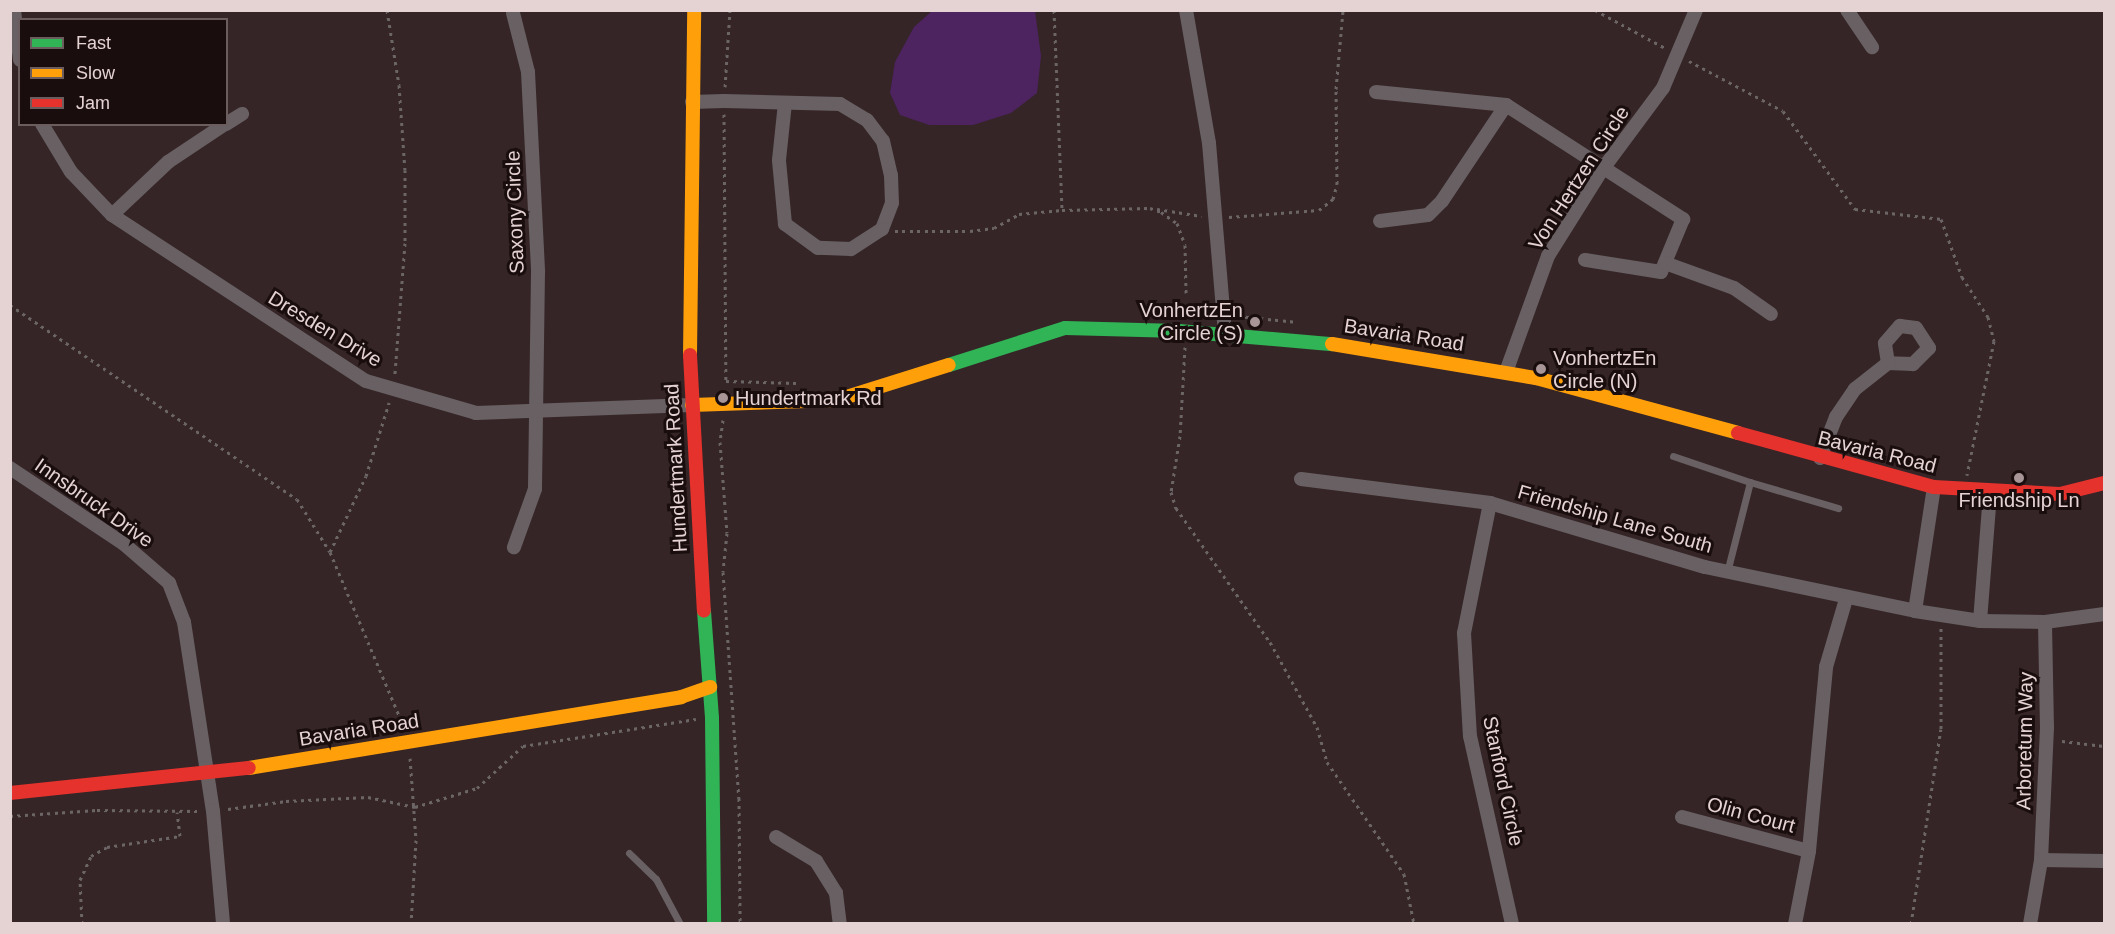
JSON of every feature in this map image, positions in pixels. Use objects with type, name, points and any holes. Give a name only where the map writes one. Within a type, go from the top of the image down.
[{"type":"street","points":[[14,10],[18,43]]},
{"type":"street","name":"Hundertmark Road","points":[[694,10],[689,315],[692,405],[712,717],[714,924]]},
{"type":"street","points":[[1186,10],[1209,143],[1225,335]]},
{"type":"street","name":"Von Hertzen Circle","points":[[1506,372],[1548,256],[1602,170],[1663,88],[1696,10]]},
{"type":"street","points":[[1847,10],[1872,47]]},
{"type":"street","name":"Saxony Circle","points":[[513,13],[528,72],[538,272],[535,489],[514,547]]},
{"type":"street","points":[[1376,92],[1506,105],[1602,170],[1683,219],[1661,272],[1654,273],[1585,260]]},
{"type":"street","points":[[692,102],[724,101],[840,104],[867,120],[883,141],[891,175],[892,203],[882,230],[851,249],[818,248],[785,224],[779,160],[785,103]]},
{"type":"street","points":[[1380,221],[1428,215],[1442,201],[1506,105]]},
{"type":"street","points":[[228,123],[242,114]]},
{"type":"street","name":"Dresden Drive","points":[[43,126],[71,172],[112,215],[366,381],[476,413],[692,405]]},
{"type":"street","points":[[112,215],[168,162],[223,126]]},
{"type":"street","points":[[1665,263],[1734,288],[1771,314]]},
{"type":"street","name":"Bavaria Road","points":[[692,405],[837,400],[1065,328],[1225,335],[1368,347],[1506,372],[1934,487],[1990,494],[2060,494],[2104,483]]},
{"type":"street","points":[[1820,458],[1836,417],[1855,389],[1888,363]]},
{"type":"street","name":"Innsbruck Drive","points":[[10,468],[124,544],[169,583],[184,622],[208,775],[223,924]]},
{"type":"street","name":"Friendship Lane South","points":[[1301,479],[1490,503],[1727,572],[1916,611],[1980,621],[2045,622],[2104,614]]},
{"type":"street","points":[[1916,611],[1934,487]]},
{"type":"street","points":[[1980,621],[1990,494]]},
{"type":"street","name":"Stanford Circle","points":[[1490,503],[1464,633],[1470,736],[1512,924]]},
{"type":"street","points":[[1795,924],[1809,851],[1826,667],[1846,598]]},
{"type":"street","name":"Arboretum Way","points":[[2030,924],[2041,860],[2046,739],[2045,622]]},
{"type":"street","name":"Bavaria Road","points":[[10,793],[208,775],[681,697],[710,687]]},
{"type":"street","name":"Olin Court","points":[[1682,817],[1809,851]]},
{"type":"street","points":[[776,837],[816,861],[836,893],[840,924]]},
{"type":"street","points":[[2041,860],[2104,861]]},
{"type":"lane","points":[[1673,456],[1838,508]]},
{"type":"lane","points":[[1727,572],[1750,482]]},
{"type":"lane","points":[[629,853],[656,879],[680,924]]},
{"type":"path","points":[[330,552],[366,476],[394,389],[405,243],[405,170],[399,85],[387,10]]},
{"type":"path","points":[[730,10],[724,101],[726,381],[720,442],[727,533],[723,572],[735,716],[740,924]]},
{"type":"path","points":[[1054,10],[1062,210]]},
{"type":"path","points":[[882,230],[970,231],[994,228],[1019,214],[1062,210],[1150,208],[1215,218],[1319,210],[1333,199],[1337,184],[1336,89],[1343,10]]},
{"type":"path","points":[[1595,10],[1783,111],[1855,209],[1941,219],[1962,277],[1988,316],[1994,341],[1966,476]]},
{"type":"path","points":[[1150,208],[1177,224],[1185,245],[1186,293]]},
{"type":"path","points":[[10,305],[297,499],[330,552],[400,718]]},
{"type":"path","points":[[1223,315],[1308,323]]},
{"type":"path","points":[[1185,345],[1180,436],[1171,492],[1176,508],[1270,642],[1317,728],[1327,762],[1404,874],[1414,924]]},
{"type":"path","points":[[726,381],[807,383]]},
{"type":"path","points":[[1957,474],[1977,476]]},
{"type":"path","points":[[1911,924],[1941,729],[1941,615]]},
{"type":"path","points":[[415,807],[477,788],[524,746],[712,717],[735,716]]},
{"type":"path","points":[[2046,739],[2104,746]]},
{"type":"path","points":[[410,757],[415,807],[411,924]]},
{"type":"path","points":[[82,924],[80,880],[91,856],[107,847],[180,836],[177,812]]},
{"type":"shaded area","points":[[932,11],[1035,11],[1041,56],[1037,93],[1011,113],[973,125],[929,125],[900,115],[890,93],[895,62],[914,27]]},
{"type":"traffic: fast","points":[[949,365],[1065,328],[1179,331],[1332,344]]},
{"type":"traffic: fast","points":[[704,611],[712,718],[714,924]]},
{"type":"traffic: slow","points":[[690,355],[694,10]]},
{"type":"traffic: slow","points":[[1332,344],[1536,378],[1738,433]]},
{"type":"traffic: slow","points":[[692,405],[837,400],[949,365]]},
{"type":"traffic: slow","points":[[249,768],[681,697],[710,687]]},
{"type":"traffic: jam","points":[[690,355],[704,611]]},
{"type":"traffic: jam","points":[[1738,433],[1934,487],[2060,494],[2104,483]]},
{"type":"traffic: jam","points":[[10,793],[249,768]]},
{"type":"place","name":"VonhertzEn Circle (S)","points":[[1255,322]]},
{"type":"place","name":"VonhertzEn Circle (N)","points":[[1541,369]]},
{"type":"place","name":"Hundertmark Rd","points":[[723,398]]},
{"type":"place","name":"Friendship Ln","points":[[2019,478]]}]
